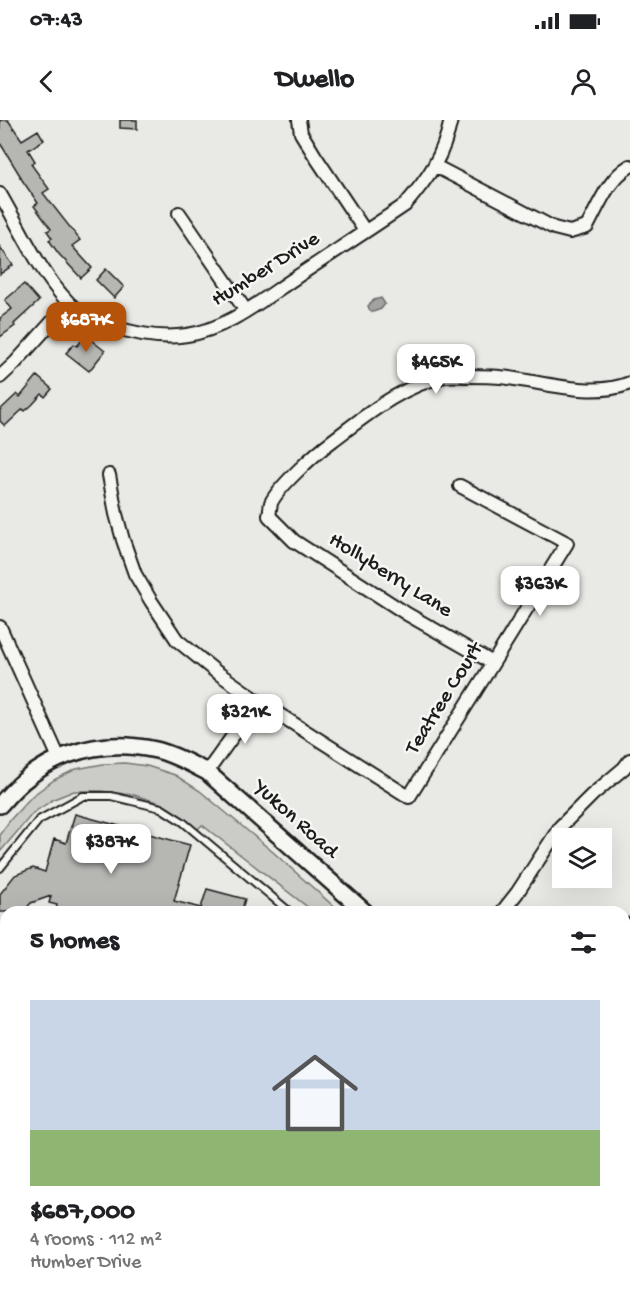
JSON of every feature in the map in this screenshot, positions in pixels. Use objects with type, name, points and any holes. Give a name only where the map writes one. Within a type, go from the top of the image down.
[{"type":"street","points":[[299,120],[301,133],[365,231]]},
{"type":"street","name":"Humber Drive","points":[[0,194],[40,264],[69,303],[99,321],[125,331],[155,336],[186,335],[213,329],[246,311],[405,205],[435,166],[446,141],[451,120]]},
{"type":"street","points":[[435,166],[554,228],[570,231],[587,226],[609,187],[621,172],[630,166]]},
{"type":"street","points":[[179,213],[246,311]]},
{"type":"street","points":[[0,377],[69,303]]},
{"type":"street","name":"Hollyberry Lane","points":[[494,663],[407,614],[294,541],[269,516],[271,503],[320,450],[369,412],[419,384],[447,376],[507,377],[551,386],[592,389],[621,387],[630,383]]},
{"type":"street","points":[[109,475],[123,540],[135,574],[151,602],[177,640],[215,671],[258,701],[207,772]]},
{"type":"street","name":"Teatree Court","points":[[258,701],[409,797],[567,543],[460,486]]},
{"type":"street","points":[[0,627],[59,758]]},
{"type":"street","name":"Yukon Road","points":[[0,805],[25,779],[41,767],[59,758],[90,748],[111,746],[135,746],[159,751],[207,772],[358,906]]},
{"type":"street","points":[[507,906],[560,826],[630,760]]},
{"type":"lane","points":[[0,868],[39,820],[83,796],[111,796],[161,808],[183,822],[283,906]]},
{"type":"shaded area","points":[[381,298],[385,304],[381,309],[370,311],[368,306],[374,300]]},
{"type":"shaded area","points":[[125,763],[147,766],[175,775],[200,791],[333,906],[306,906],[202,825],[198,829],[195,828],[160,803],[134,795],[74,791],[54,799],[33,813],[0,852],[0,834],[32,796],[54,780],[76,769]]},
{"type":"building","points":[[0,120],[8,120],[22,140],[38,130],[44,140],[28,150],[35,161],[31,164],[49,189],[43,193],[80,240],[72,246],[92,268],[81,278],[49,240],[52,238],[47,231],[51,229],[34,206],[38,203],[0,143]]},
{"type":"building","points":[[120,120],[137,120],[137,129],[120,128]]},
{"type":"building","points":[[0,247],[13,265],[0,274]]},
{"type":"building","points":[[106,269],[124,287],[114,298],[96,280]]},
{"type":"building","points":[[24,284],[39,301],[14,324],[15,326],[0,337],[0,318],[12,309],[5,300]]},
{"type":"building","points":[[86,336],[105,351],[89,371],[66,353]]},
{"type":"building","points":[[37,376],[52,389],[45,397],[42,394],[5,426],[0,421],[0,410],[17,394],[20,397]]},
{"type":"building","points":[[75,814],[190,845],[174,901],[193,906],[57,906],[49,903],[51,896],[28,906],[0,906],[0,894],[15,875],[33,868],[45,872],[54,839],[66,843]]},
{"type":"building","points":[[207,889],[245,899],[243,906],[202,906]]}]
